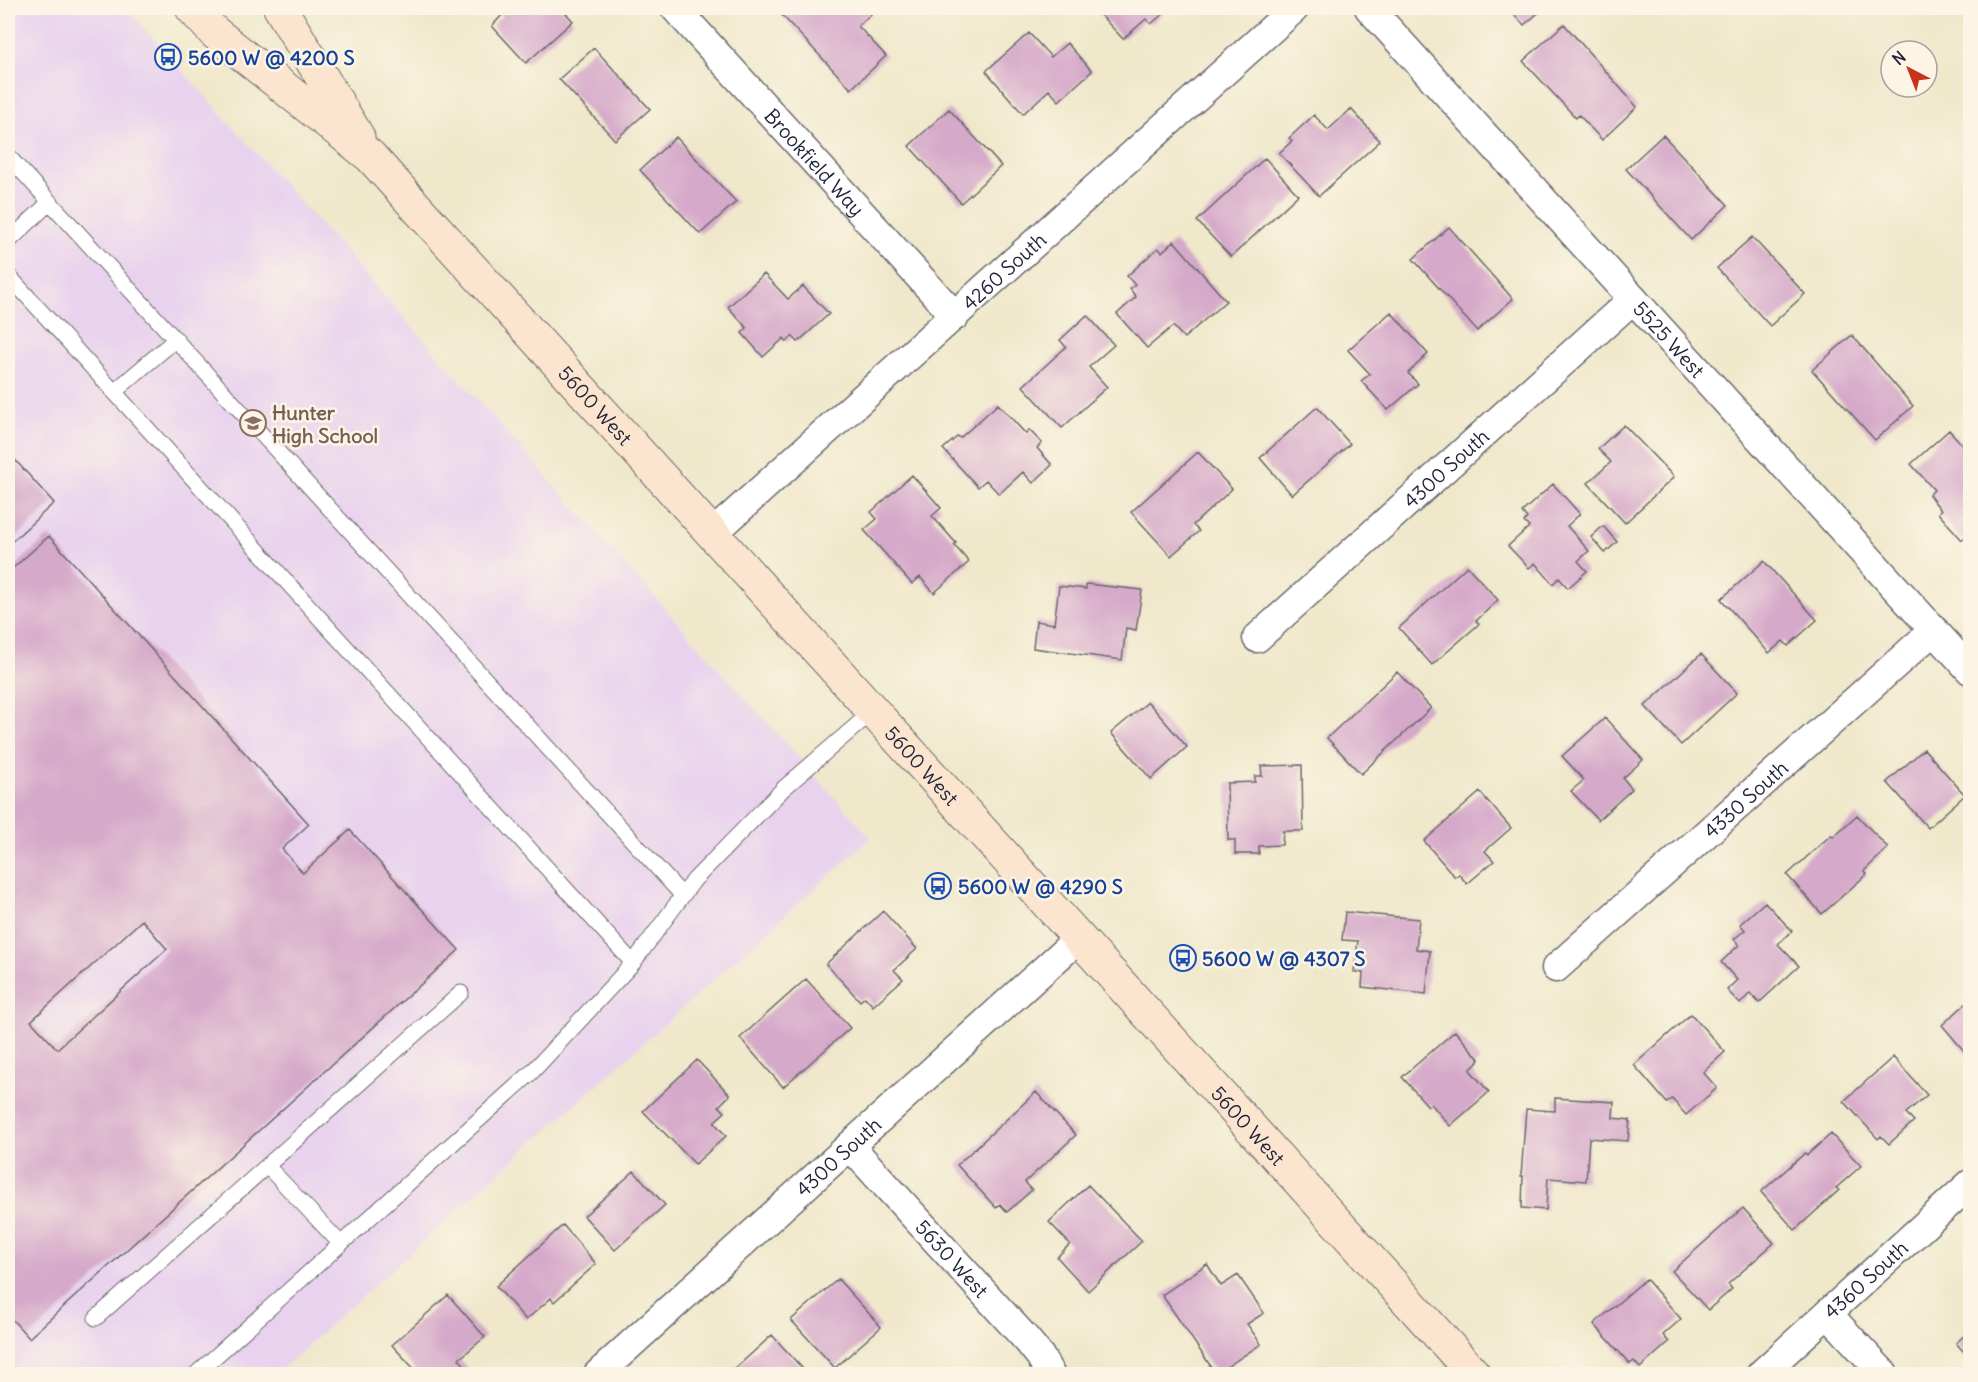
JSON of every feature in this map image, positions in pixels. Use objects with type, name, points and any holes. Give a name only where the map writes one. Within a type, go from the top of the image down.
[{"type":"main road","name":"5600 West","points":[[192,8],[214,32],[370,156],[1474,1374]]},
{"type":"main road","name":"5600 West","points":[[280,8],[370,156]]},
{"type":"street","name":"Brookfield Way","points":[[675,8],[955,316]]},
{"type":"street","name":"4260 South","points":[[712,534],[1295,8]]},
{"type":"street","name":"5525 West","points":[[1369,8],[1971,670]]},
{"type":"street","name":"4300 South","points":[[1257,638],[1634,298]]},
{"type":"street","name":"4330 South","points":[[1556,968],[1934,630]]},
{"type":"street","name":"4300 South","points":[[598,1374],[1079,938]]},
{"type":"street","name":"5630 West","points":[[850,1146],[1027,1340],[1040,1356],[1050,1374]]},
{"type":"street","name":"4360 South","points":[[1761,1374],[1971,1184]]},
{"type":"street","points":[[1828,1314],[1884,1374]]},
{"type":"lane","points":[[8,156],[682,895]]},
{"type":"lane","points":[[8,242],[50,202]]},
{"type":"lane","points":[[8,274],[633,963]]},
{"type":"lane","points":[[114,392],[176,339]]},
{"type":"lane","points":[[196,1374],[532,1072],[633,963],[682,895],[784,788],[873,711]]},
{"type":"lane","points":[[96,1318],[461,993]]},
{"type":"lane","points":[[267,1166],[341,1244]]},
{"type":"shaded area","name":"Hunter High School","points":[[8,8],[126,8],[871,838],[276,1374],[8,1374]]},
{"type":"building","points":[[497,8],[561,8],[573,21],[526,63],[492,26],[503,14]]},
{"type":"building","points":[[780,8],[865,8],[871,14],[858,26],[886,56],[851,89],[777,10]]},
{"type":"building","points":[[1094,8],[1170,8],[1151,24],[1146,19],[1123,39]]},
{"type":"building","points":[[1482,8],[1497,8],[1490,14]]},
{"type":"building","points":[[1501,8],[1544,8],[1524,25],[1509,9],[1505,12]]},
{"type":"building","points":[[1564,24],[1637,107],[1602,140],[1579,115],[1576,118],[1523,61]]},
{"type":"building","points":[[1029,33],[1051,57],[1067,43],[1092,71],[1059,101],[1049,90],[1023,114],[986,71]]},
{"type":"building","points":[[594,48],[650,109],[615,140],[559,79]]},
{"type":"building","points":[[949,109],[1001,166],[961,203],[909,146]]},
{"type":"building","points":[[1351,109],[1380,141],[1319,196],[1279,153],[1292,141],[1289,138],[1314,115],[1328,130]]},
{"type":"building","points":[[1663,135],[1728,205],[1691,240],[1626,169]]},
{"type":"building","points":[[676,137],[736,202],[700,234],[640,170]]},
{"type":"building","points":[[1265,158],[1298,195],[1231,257],[1197,221]]},
{"type":"building","points":[[1449,227],[1513,299],[1477,331],[1413,259]]},
{"type":"building","points":[[1752,237],[1805,294],[1770,326],[1717,268]]},
{"type":"building","points":[[1174,241],[1226,301],[1184,338],[1173,326],[1147,348],[1117,314],[1136,297],[1130,289],[1135,285],[1127,276],[1158,248],[1162,252]]},
{"type":"building","points":[[764,274],[788,299],[803,286],[829,314],[798,342],[792,336],[787,342],[784,338],[763,357],[742,333],[747,328],[728,307]]},
{"type":"building","points":[[1391,312],[1428,354],[1408,373],[1418,384],[1388,410],[1361,381],[1370,374],[1348,350]]},
{"type":"building","points":[[1087,315],[1114,345],[1089,367],[1107,387],[1062,428],[1023,386],[1066,347],[1060,340]]},
{"type":"building","points":[[1852,335],[1913,406],[1875,440],[1812,370]]},
{"type":"building","points":[[998,404],[1026,434],[1029,430],[1042,443],[1037,448],[1052,465],[1033,483],[1023,472],[999,494],[986,480],[978,487],[943,449],[958,436],[960,438]]},
{"type":"building","points":[[1317,407],[1350,444],[1292,495],[1260,458]]},
{"type":"building","points":[[1624,425],[1674,477],[1625,523],[1588,483],[1611,462],[1598,449]]},
{"type":"building","points":[[1949,430],[1970,453],[1970,532],[1962,540],[1938,513],[1941,510],[1929,495],[1934,490],[1911,464]]},
{"type":"building","points":[[8,452],[54,503],[8,545]]},
{"type":"building","points":[[1198,452],[1232,489],[1193,525],[1199,531],[1171,556],[1131,512]]},
{"type":"building","points":[[912,475],[941,508],[932,516],[969,562],[934,593],[920,577],[912,584],[864,530],[877,519],[871,512]]},
{"type":"building","points":[[1553,484],[1580,514],[1567,526],[1589,551],[1578,561],[1587,571],[1568,588],[1559,578],[1553,584],[1535,563],[1529,568],[1508,546],[1529,527],[1524,522],[1527,518],[1522,512]]},
{"type":"building","points":[[1603,526],[1617,542],[1605,553],[1591,537]]},
{"type":"building","points":[[49,536],[309,824],[282,849],[303,873],[350,830],[459,950],[29,1338],[8,1315],[8,564],[12,569]],"holes":[[[142,920],[167,949],[57,1049],[31,1021]]]},
{"type":"building","points":[[1764,561],[1817,620],[1788,646],[1783,641],[1769,653],[1721,599]]},
{"type":"building","points":[[1467,566],[1498,600],[1476,621],[1479,624],[1432,665],[1399,628]]},
{"type":"building","points":[[1086,584],[1142,590],[1136,630],[1126,628],[1122,660],[1033,648],[1036,621],[1054,624],[1059,586],[1086,589]]},
{"type":"building","points":[[1701,654],[1737,693],[1681,745],[1645,706]]},
{"type":"building","points":[[1397,672],[1431,708],[1361,774],[1327,738]]},
{"type":"building","points":[[1148,702],[1187,747],[1151,779],[1111,733]]},
{"type":"building","points":[[1605,718],[1643,760],[1623,778],[1632,789],[1598,820],[1571,791],[1584,780],[1562,756]]},
{"type":"building","points":[[1924,749],[1965,795],[1928,828],[1887,782]]},
{"type":"building","points":[[1302,765],[1303,831],[1283,831],[1282,845],[1259,846],[1259,854],[1235,854],[1235,840],[1228,840],[1227,783],[1255,782],[1255,776],[1262,776],[1261,766]]},
{"type":"building","points":[[1480,792],[1511,828],[1485,851],[1494,861],[1467,884],[1459,874],[1455,877],[1424,841]]},
{"type":"building","points":[[1857,815],[1888,848],[1864,871],[1867,874],[1822,914],[1787,875]]},
{"type":"building","points":[[1765,902],[1792,931],[1778,944],[1799,966],[1759,1003],[1750,993],[1740,1004],[1727,990],[1737,980],[1721,962],[1739,945],[1734,939],[1745,930],[1740,924]]},
{"type":"building","points":[[883,911],[917,949],[894,970],[903,979],[873,1006],[865,997],[860,1001],[826,964]]},
{"type":"building","points":[[1345,912],[1419,919],[1416,949],[1430,951],[1426,994],[1362,987],[1363,973],[1354,972],[1358,941],[1342,940]]},
{"type":"building","points":[[806,979],[850,1028],[783,1087],[740,1038]]},
{"type":"building","points":[[1970,1000],[1970,1058],[1942,1025]]},
{"type":"building","points":[[1691,1014],[1725,1052],[1703,1072],[1717,1088],[1686,1115],[1672,1099],[1667,1103],[1634,1065]]},
{"type":"building","points":[[1455,1031],[1480,1060],[1470,1070],[1489,1092],[1450,1126],[1431,1104],[1428,1106],[1402,1077]]},
{"type":"building","points":[[1893,1057],[1927,1095],[1906,1113],[1914,1121],[1889,1144],[1881,1136],[1878,1139],[1844,1101]]},
{"type":"building","points":[[697,1060],[730,1095],[719,1106],[725,1112],[714,1122],[726,1136],[695,1164],[643,1111]]},
{"type":"building","points":[[1036,1092],[1076,1135],[1025,1182],[1032,1190],[1007,1212],[1000,1204],[996,1208],[957,1165]]},
{"type":"building","points":[[1555,1098],[1614,1102],[1613,1118],[1630,1120],[1628,1141],[1589,1138],[1586,1181],[1548,1178],[1546,1210],[1522,1208],[1523,1176],[1521,1176],[1526,1109],[1555,1111]]},
{"type":"building","points":[[1831,1134],[1861,1166],[1836,1188],[1839,1190],[1795,1230],[1761,1192],[1805,1153],[1807,1155]]},
{"type":"building","points":[[634,1171],[665,1205],[615,1250],[584,1216]]},
{"type":"building","points":[[1088,1185],[1142,1241],[1088,1291],[1057,1257],[1070,1244],[1049,1222]]},
{"type":"building","points":[[1743,1208],[1774,1243],[1728,1284],[1732,1289],[1708,1310],[1672,1271]]},
{"type":"building","points":[[563,1225],[596,1264],[554,1302],[551,1298],[526,1320],[496,1286]]},
{"type":"building","points":[[1207,1264],[1221,1286],[1238,1275],[1264,1313],[1247,1324],[1261,1344],[1216,1374],[1162,1295]]},
{"type":"building","points":[[838,1279],[881,1327],[835,1368],[791,1320]]},
{"type":"building","points":[[1646,1279],[1681,1319],[1663,1335],[1669,1342],[1640,1368],[1634,1361],[1630,1364],[1594,1324]]},
{"type":"building","points":[[448,1295],[485,1337],[459,1359],[472,1373],[419,1374],[392,1345]]},
{"type":"building","points":[[1970,1330],[1970,1359],[1956,1343]]},
{"type":"building","points":[[772,1335],[802,1368],[795,1374],[729,1374]]},
{"type":"place","name":"5600 W @ 4200 S","points":[[168,57]]},
{"type":"place","name":"Hunter High School","points":[[253,423]]},
{"type":"place","name":"5600 W @ 4290 S","points":[[938,886]]},
{"type":"place","name":"5600 W @ 4307 S","points":[[1183,958]]}]
